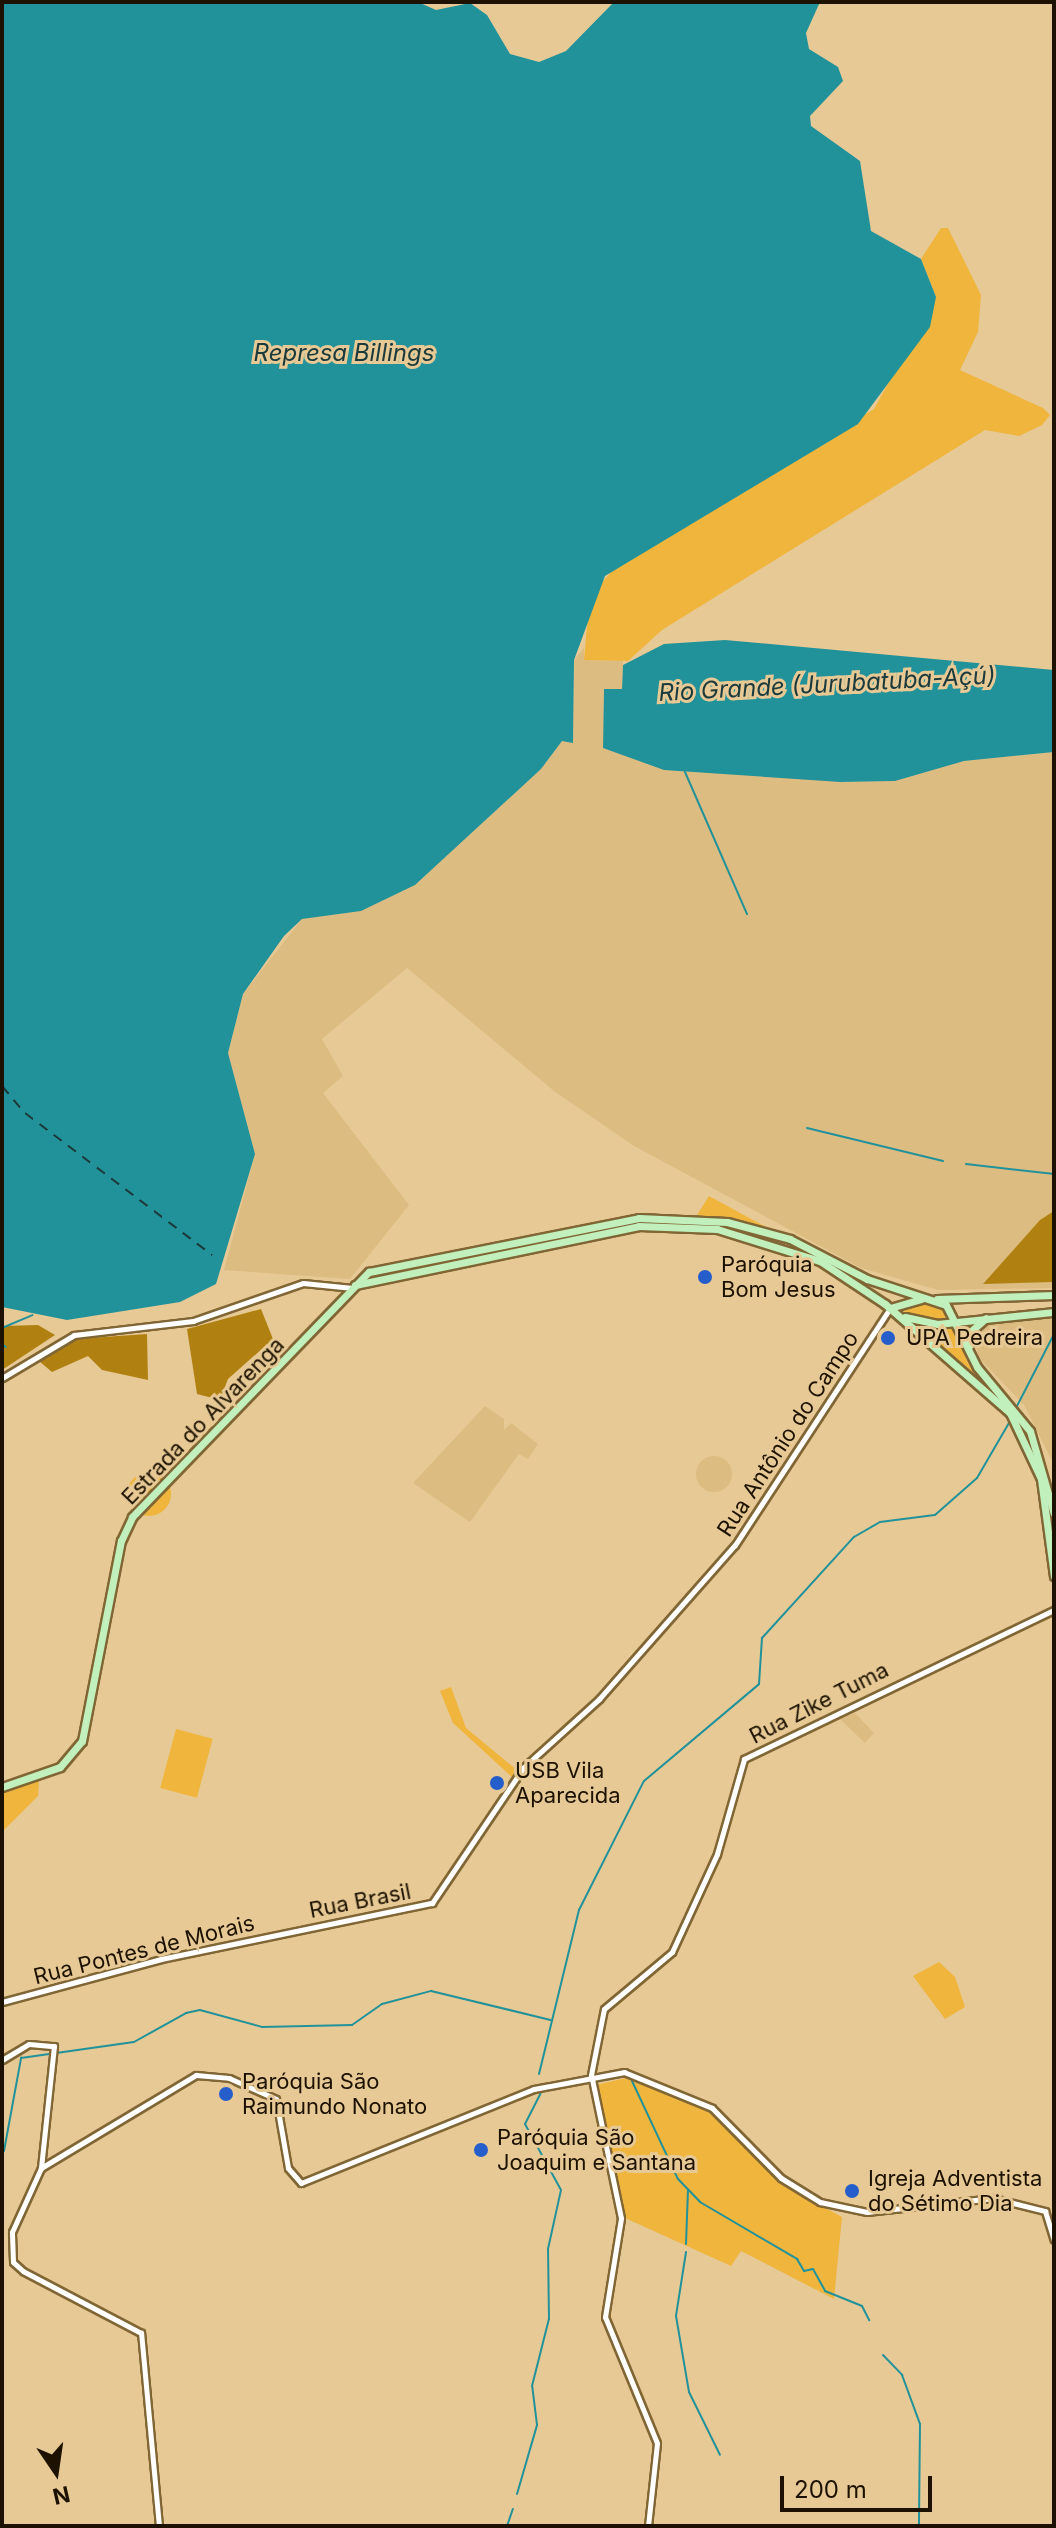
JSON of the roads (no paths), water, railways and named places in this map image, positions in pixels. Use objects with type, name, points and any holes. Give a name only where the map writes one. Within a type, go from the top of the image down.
[{"type":"main road","name":"Estrada do Alvarenga","points":[[2,1787],[60,1767],[82,1741],[121,1541],[132,1517],[357,1285],[364,1274],[585,1225],[680,1217],[790,1239],[889,1289],[937,1299]]},
{"type":"main road","points":[[357,1285],[608,1228],[680,1225],[770,1241],[820,1261],[890,1308],[986,1387],[1020,1429],[1041,1479],[1054,1576]]},
{"type":"main road","points":[[890,1308],[905,1299],[1054,1295]]},
{"type":"main road","points":[[937,1299],[957,1321],[969,1352],[1030,1431],[1054,1514]]},
{"type":"main road","points":[[890,1308],[925,1324],[992,1314],[1054,1312]]},
{"type":"main road","points":[[969,1352],[970,1332],[992,1314]]},
{"type":"street","points":[[2,1378],[74,1335],[193,1321],[303,1283],[357,1285]]},
{"type":"street","name":"Rua Antônio do Campo","points":[[432,1903],[523,1768],[599,1699],[735,1545],[890,1308]]},
{"type":"street","name":"Rua Zike Tuma","points":[[648,2526],[657,2443],[607,2328],[621,2218],[591,2075],[609,2001],[676,1945],[717,1854],[744,1759],[1054,1610]]},
{"type":"street","name":"Rua Brasil","points":[[295,1931],[432,1903]]},
{"type":"street","name":"Rua Pontes de Morais","points":[[2,2002],[295,1931]]},
{"type":"street","points":[[2,2060],[29,2044],[54,2046],[41,2168],[13,2224],[13,2262],[23,2271],[141,2333],[159,2526]]},
{"type":"street","points":[[41,2168],[207,2074],[276,2099],[288,2168],[301,2183],[534,2089],[591,2075],[634,2075],[697,2099],[781,2178],[834,2207],[867,2212],[969,2196],[1046,2214],[1054,2223]]},
{"type":"street","points":[[1046,2214],[1054,2240]]},
{"type":"water","name":"Represa Billings","points":[[2,2],[418,2],[436,10],[470,3],[487,15],[510,54],[539,62],[566,51],[614,2],[820,2],[806,33],[809,49],[838,67],[843,81],[810,116],[811,126],[860,161],[871,231],[921,259],[936,297],[930,327],[858,424],[605,576],[574,660],[573,743],[562,741],[541,769],[415,885],[361,911],[302,919],[284,936],[243,994],[228,1053],[255,1154],[216,1284],[180,1302],[67,1320],[2,1307]]},
{"type":"water","name":"Rio Grande (Jurubatuba-Açú)","points":[[725,640],[1054,670],[1054,752],[964,761],[895,781],[840,782],[664,770],[603,748],[604,689],[622,689],[623,665],[664,644]]},
{"type":"waterway","points":[[685,772],[747,914]]},
{"type":"waterway","points":[[807,1128],[943,1161]]},
{"type":"waterway","points":[[966,1164],[1054,1174]]},
{"type":"waterway","points":[[2,1328],[32,1315]]},
{"type":"waterway","points":[[1016,1408],[1054,1334]]},
{"type":"waterway","points":[[2,1344],[6,1347]]},
{"type":"waterway","points":[[539,2074],[579,1910],[644,1781],[759,1684],[762,1638],[854,1537],[880,1522],[935,1515],[977,1478],[1010,1421]]},
{"type":"waterway","points":[[4,2151],[21,2058],[134,2042],[186,2013],[200,2010],[262,2027],[352,2025],[382,2004],[431,1991],[551,2020]]},
{"type":"waterway","points":[[632,2081],[678,2179],[700,2202],[797,2259],[804,2271],[813,2269],[825,2291],[862,2306],[869,2320]]},
{"type":"waterway","points":[[517,2494],[537,2425],[532,2386],[549,2319],[548,2249],[561,2190],[525,2124],[540,2094]]},
{"type":"waterway","points":[[686,2244],[688,2190]]},
{"type":"waterway","points":[[686,2252],[676,2316],[689,2392],[720,2455]]},
{"type":"waterway","points":[[883,2355],[902,2375],[920,2424],[919,2526]]},
{"type":"waterway","points":[[507,2526],[513,2509]]},
{"type":"place","name":"Paróquia Bom Jesus","points":[[705,1277]]},
{"type":"place","name":"UPA Pedreira","points":[[888,1338]]},
{"type":"place","name":"USB Vila Aparecida","points":[[497,1783]]},
{"type":"place","name":"Paróquia São Raimundo Nonato","points":[[226,2094]]},
{"type":"place","name":"Paróquia São Joaquim e Santana","points":[[481,2150]]},
{"type":"place","name":"Igreja Adventista do Sétimo Dia","points":[[852,2191]]}]
